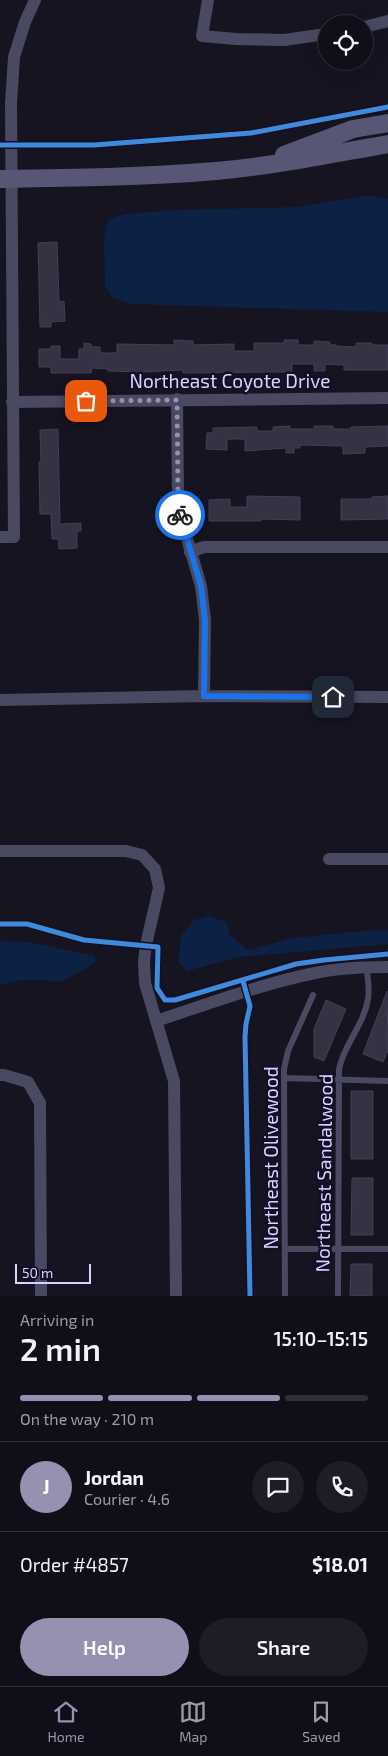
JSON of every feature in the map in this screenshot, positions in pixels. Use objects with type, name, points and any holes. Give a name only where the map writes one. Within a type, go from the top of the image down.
[{"type":"street","points":[[0,537],[14,536],[6,179],[14,57],[25,22],[35,0]]},
{"type":"street","points":[[208,0],[202,36],[284,40],[318,35]]},
{"type":"street","points":[[373,25],[388,21]]},
{"type":"street","points":[[238,168],[284,154],[353,129],[388,123]]},
{"type":"street","points":[[6,179],[121,178],[238,168],[267,165],[388,144]]},
{"type":"street","name":"Northeast Coyote Drive","points":[[12,402],[388,398]]},
{"type":"street","points":[[177,400],[178,501],[190,552],[201,586],[205,620],[204,696]]},
{"type":"street","points":[[190,552],[204,547],[388,547]]},
{"type":"street","points":[[0,700],[204,696],[388,697]]},
{"type":"street","points":[[0,851],[126,850],[142,855],[155,869],[159,888],[146,945],[144,961],[145,983],[174,1081],[176,1296]]},
{"type":"street","points":[[329,859],[388,859]]},
{"type":"street","points":[[156,1021],[284,980],[317,972],[388,967]]},
{"type":"street","points":[[0,1075],[4,1074],[28,1082],[40,1103],[42,1296]]},
{"type":"lane","name":"Northeast Sandalwood","points":[[338,1296],[339,1080],[342,1058],[363,1018],[369,998],[367,967]]},
{"type":"lane","name":"Northeast Olivewood","points":[[285,1296],[284,1069],[288,1051],[313,996]]},
{"type":"lane","points":[[284,1078],[388,1081]]},
{"type":"lane","points":[[286,1249],[388,1249]]},
{"type":"water","points":[[370,195],[388,199],[388,312],[132,304],[113,298],[105,286],[104,236],[109,219],[125,214],[173,210],[297,207]]},
{"type":"water","points":[[209,916],[227,922],[230,935],[248,950],[293,938],[362,931],[388,930],[388,944],[239,957],[187,971],[178,961],[181,936],[194,920]]},
{"type":"water","points":[[0,941],[29,942],[95,956],[95,963],[63,981],[22,980],[0,985]]},
{"type":"building","points":[[57,242],[59,302],[64,301],[65,321],[51,322],[51,327],[40,327],[38,243]]},
{"type":"building","points":[[174,340],[193,341],[193,345],[234,344],[234,351],[254,351],[254,343],[284,343],[284,340],[298,340],[298,345],[314,345],[314,341],[330,342],[330,345],[336,346],[356,347],[356,343],[388,345],[388,370],[344,370],[344,365],[325,364],[325,371],[314,371],[314,364],[292,364],[292,372],[183,373],[183,370],[141,372],[108,371],[108,369],[92,368],[91,373],[51,373],[51,367],[39,367],[39,349],[51,349],[51,346],[60,346],[60,359],[79,359],[79,349],[84,349],[84,343],[91,344],[91,347],[100,347],[100,353],[117,353],[117,344],[174,345]]},
{"type":"building","points":[[290,426],[290,429],[314,429],[314,426],[333,426],[333,429],[351,429],[351,427],[388,426],[388,446],[365,447],[365,453],[343,454],[343,446],[300,445],[300,448],[294,448],[294,453],[286,453],[286,448],[245,451],[245,439],[227,439],[227,450],[206,449],[207,433],[213,433],[213,428],[257,427],[257,431],[273,431],[273,427]]},
{"type":"building","points":[[58,429],[60,524],[81,523],[81,531],[77,531],[77,548],[59,549],[58,539],[52,539],[51,514],[40,514],[40,430]]},
{"type":"building","points":[[247,496],[300,497],[300,520],[209,521],[209,500],[230,499],[230,507],[247,507]]},
{"type":"building","points":[[388,496],[388,519],[341,520],[341,499],[372,499],[372,497]]},
{"type":"building","points":[[387,991],[388,1050],[383,1062],[363,1054]]},
{"type":"building","points":[[326,1000],[346,1009],[324,1061],[314,1057],[314,1029]]},
{"type":"building","points":[[351,1091],[373,1091],[373,1159],[351,1159]]},
{"type":"building","points":[[352,1178],[373,1178],[373,1235],[351,1235]]},
{"type":"building","points":[[351,1264],[372,1264],[372,1296],[350,1296]]},
{"type":"cycle path","points":[[0,145],[94,145],[251,133],[388,107]]},
{"type":"cycle path","points":[[0,924],[27,924],[84,940],[158,947],[157,988],[165,1000],[175,1000],[296,964],[388,954]]},
{"type":"cycle path","points":[[243,981],[250,1006],[245,1037],[250,1296]]},
{"type":"way so far","points":[[86,401],[177,400],[180,515]]},
{"type":"route","points":[[180,515],[201,586],[205,620],[204,696],[333,697]]}]
